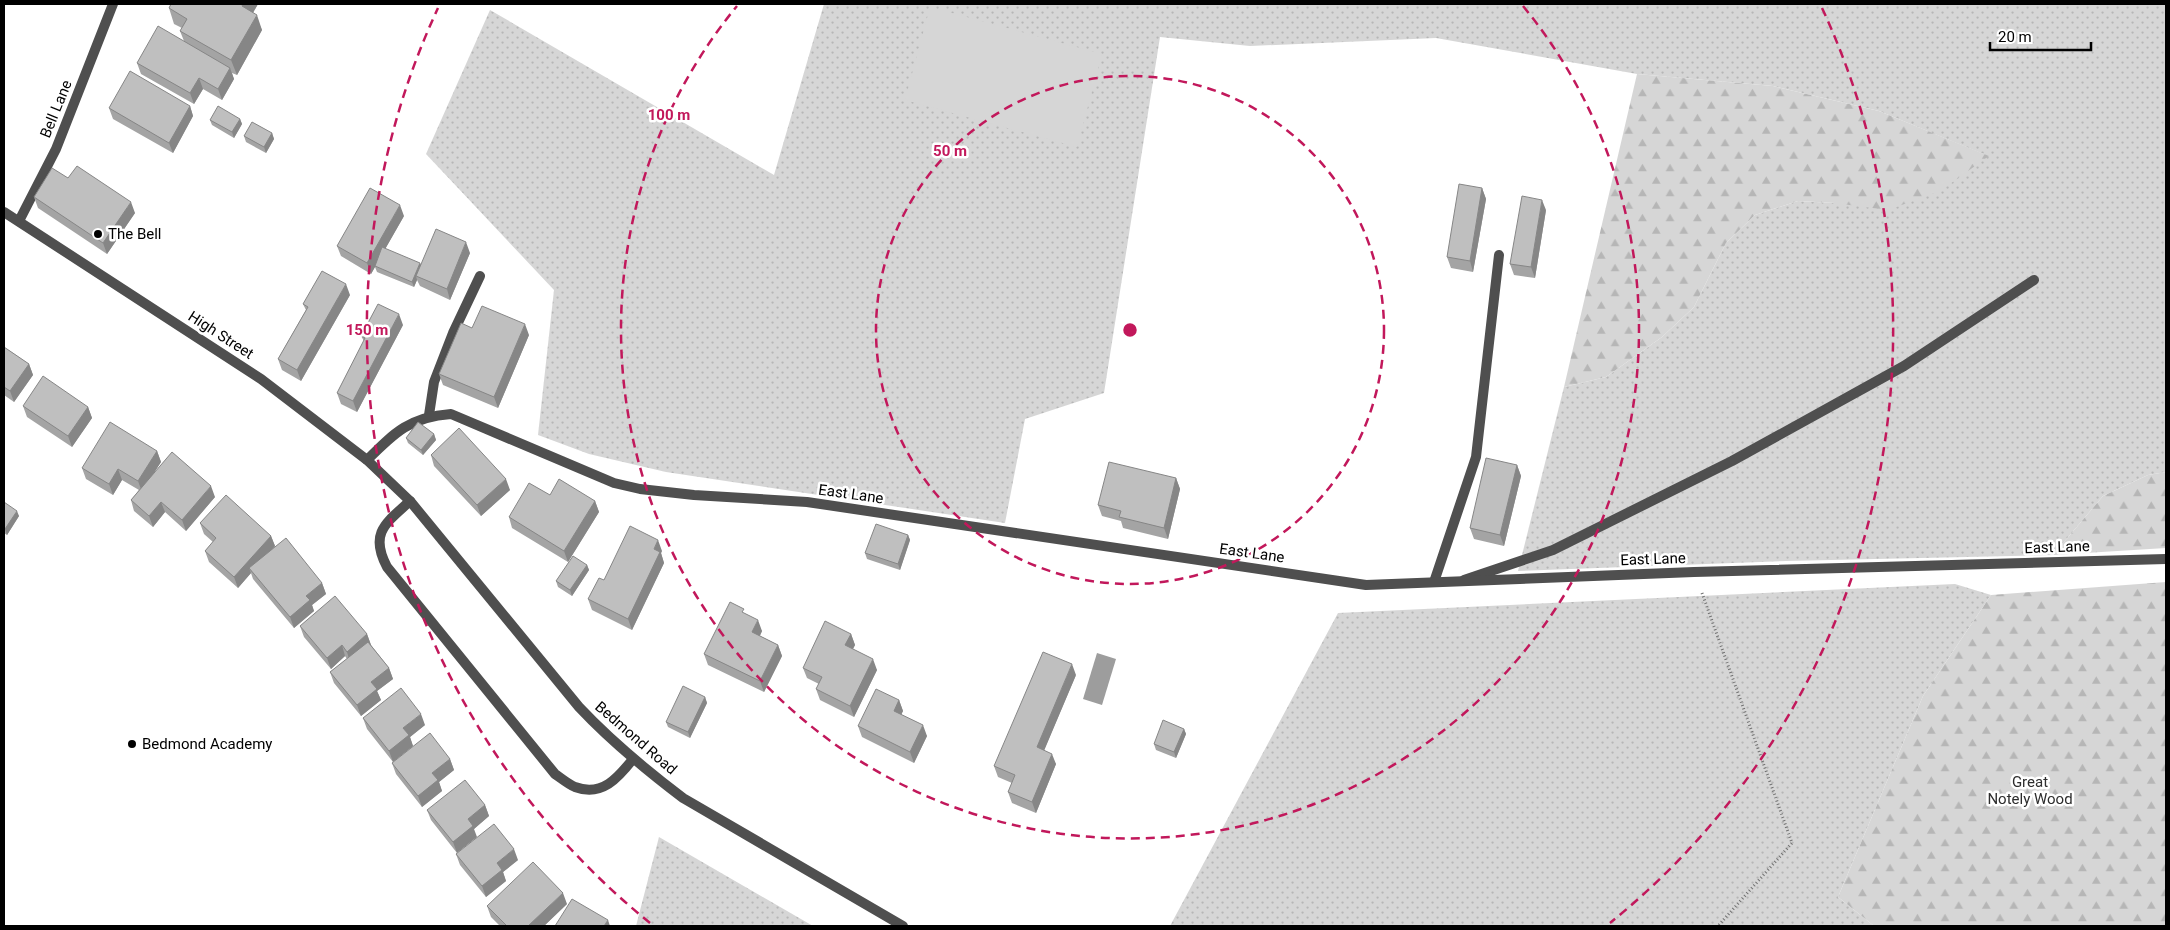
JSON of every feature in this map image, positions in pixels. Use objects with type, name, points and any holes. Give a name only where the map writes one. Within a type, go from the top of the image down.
[{"type":"street","name":"Bell Lane","points":[[19,221],[56,149],[113,4]]},
{"type":"street","name":"High Street","points":[[4,212],[262,379],[367,460],[410,501]]},
{"type":"street","points":[[1434,582],[1476,457],[1499,255]]},
{"type":"street","points":[[429,415],[434,382],[453,333],[480,276]]},
{"type":"street","points":[[1460,581],[1553,550],[1732,461],[1904,366],[2034,280]]},
{"type":"street","name":"East Lane","points":[[367,460],[393,433],[410,422],[429,415],[451,414],[614,483],[640,489],[694,495],[807,502],[1366,585],[1694,572],[2166,559]]},
{"type":"street","points":[[410,501],[389,520],[381,532],[379,552],[394,574],[555,774],[575,787],[596,790],[617,780],[633,759]]},
{"type":"street","name":"Bedmond Road","points":[[410,501],[579,707],[605,735],[683,798],[903,926]]},
{"type":"path","points":[[1694,572],[1792,843],[1718,926]]},
{"type":"green space","points":[[824,4],[2166,4],[2166,472],[2148,475],[2103,496],[2053,555],[1786,561],[1518,571],[1564,387],[1606,377],[1662,337],[1694,307],[1726,243],[1755,215],[1798,201],[1834,203],[1988,156],[1879,111],[1773,86],[1637,74],[1436,38],[1250,46],[1160,37],[1104,393],[1025,419],[1005,523],[666,472],[589,454],[538,435],[554,290],[426,154],[490,10],[774,175]]},
{"type":"green space","points":[[930,7],[1102,54],[1077,147],[905,100]]},
{"type":"green space","points":[[1637,74],[1773,86],[1879,111],[1989,156],[1940,191],[1888,210],[1834,203],[1798,201],[1755,215],[1726,243],[1694,307],[1662,337],[1606,377],[1564,387]]},
{"type":"green space","points":[[2166,472],[2166,548],[2053,555],[2103,496],[2148,475]]},
{"type":"green space","name":"Great Notely Wood","points":[[2166,582],[2166,926],[1874,926],[1838,897],[1923,696],[1991,595]]},
{"type":"green space","points":[[1955,584],[1991,595],[1923,696],[1838,897],[1874,926],[1170,926],[1338,613]]},
{"type":"green space","points":[[659,837],[813,926],[636,926]]},
{"type":"shaded area","points":[[1097,653],[1116,659],[1102,705],[1083,699]]},
{"type":"building","points":[[171,4],[243,4],[242,6],[257,15],[231,60],[180,31],[187,19],[169,8]]},
{"type":"building","points":[[158,26],[230,68],[218,89],[199,78],[190,93],[137,63]]},
{"type":"building","points":[[130,71],[190,106],[169,143],[109,108]]},
{"type":"building","points":[[218,106],[240,119],[232,132],[210,120]]},
{"type":"building","points":[[252,122],[272,133],[264,147],[244,136]]},
{"type":"building","name":"The Bell","points":[[77,166],[131,202],[103,243],[34,197],[52,168],[68,178]]},
{"type":"building","points":[[1459,184],[1482,188],[1470,261],[1447,257]]},
{"type":"building","points":[[370,188],[400,205],[367,263],[337,246]]},
{"type":"building","points":[[1522,196],[1542,200],[1531,267],[1510,264]]},
{"type":"building","points":[[436,229],[466,242],[447,289],[416,276]]},
{"type":"building","points":[[382,247],[420,263],[412,282],[375,266]]},
{"type":"building","points":[[322,271],[346,284],[297,370],[278,359],[308,307],[303,304]]},
{"type":"building","points":[[378,304],[399,314],[353,401],[337,393],[365,338],[361,336]]},
{"type":"building","points":[[482,306],[525,324],[494,397],[439,374],[461,323],[472,328]]},
{"type":"building","points":[[4,347],[29,364],[10,391],[4,387]]},
{"type":"building","points":[[43,376],[88,407],[68,436],[23,406]]},
{"type":"building","points":[[110,422],[157,451],[138,481],[118,469],[109,484],[82,468]]},
{"type":"building","points":[[418,422],[434,434],[421,450],[406,438]]},
{"type":"building","points":[[459,428],[506,479],[477,505],[431,455]]},
{"type":"building","points":[[172,452],[211,486],[182,520],[161,502],[149,516],[131,500]]},
{"type":"building","points":[[1486,458],[1517,465],[1500,535],[1470,528]]},
{"type":"building","points":[[1109,462],[1176,478],[1164,528],[1119,517],[1121,511],[1098,505]]},
{"type":"building","points":[[559,479],[595,501],[564,551],[509,517],[529,483],[550,495]]},
{"type":"building","points":[[226,495],[271,536],[234,577],[205,551],[216,538],[200,523]]},
{"type":"building","points":[[4,502],[17,511],[5,529],[4,529]]},
{"type":"building","points":[[876,524],[908,535],[898,564],[865,553]]},
{"type":"building","points":[[630,526],[658,540],[654,549],[660,552],[628,619],[588,599],[599,578],[604,580]]},
{"type":"building","points":[[286,538],[322,583],[306,596],[310,600],[290,617],[249,568]]},
{"type":"building","points":[[573,556],[587,565],[570,590],[556,581]]},
{"type":"building","points":[[335,596],[367,634],[347,652],[342,645],[327,658],[300,626]]},
{"type":"building","points":[[730,602],[744,609],[742,612],[758,620],[752,632],[778,645],[760,681],[704,654]]},
{"type":"building","points":[[825,621],[851,634],[845,645],[873,659],[850,706],[816,689],[822,677],[803,668]]},
{"type":"building","points":[[368,642],[389,668],[371,682],[377,689],[357,705],[330,672]]},
{"type":"building","points":[[1043,652],[1072,664],[1037,747],[1052,754],[1032,802],[1008,792],[1015,775],[994,766]]},
{"type":"building","points":[[683,686],[705,697],[688,732],[666,722]]},
{"type":"building","points":[[401,688],[421,714],[403,728],[409,735],[389,751],[363,718]]},
{"type":"building","points":[[876,689],[899,700],[894,711],[923,725],[910,752],[858,726]]},
{"type":"building","points":[[1163,720],[1184,729],[1174,752],[1154,744]]},
{"type":"building","points":[[430,733],[450,759],[432,773],[438,780],[418,796],[392,763]]},
{"type":"building","points":[[465,780],[485,805],[468,819],[473,826],[453,842],[427,810]]},
{"type":"building","points":[[494,824],[514,849],[497,863],[502,870],[482,886],[456,854]]},
{"type":"building","points":[[533,862],[563,893],[528,926],[507,926],[487,906]]},
{"type":"building","points":[[572,899],[608,920],[604,926],[555,926]]},
{"type":"place","name":"The Bell","points":[[98,234]]},
{"type":"place","name":"Bedmond Academy","points":[[132,744]]}]
